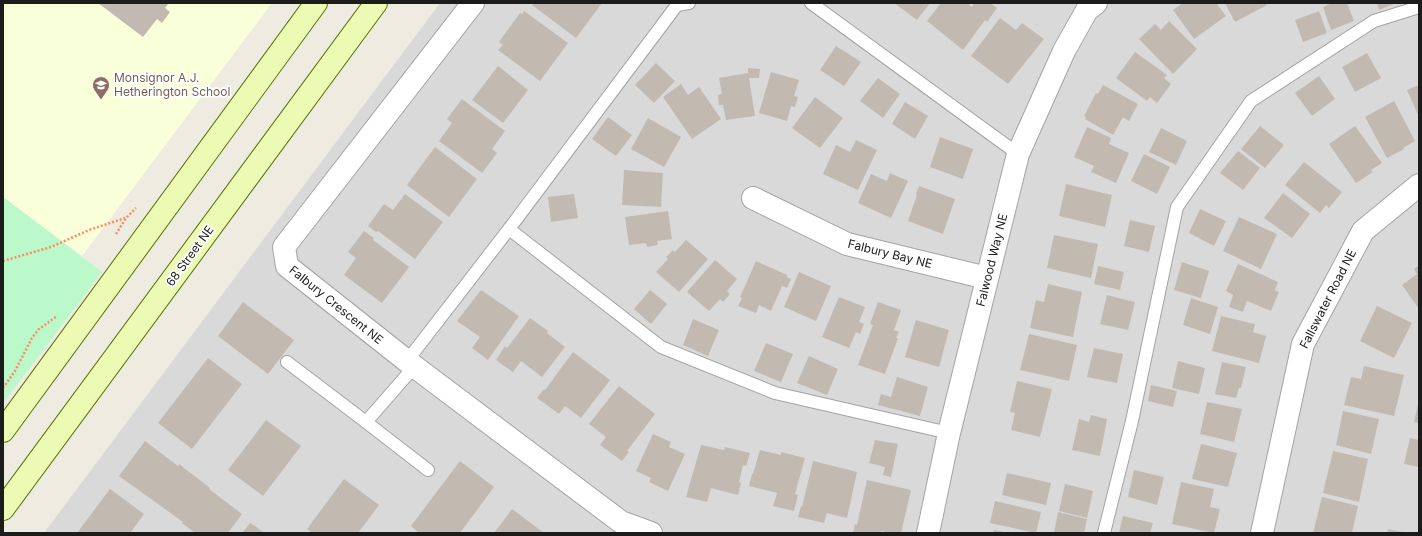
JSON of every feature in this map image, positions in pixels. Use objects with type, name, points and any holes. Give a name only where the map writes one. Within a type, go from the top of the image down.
[{"type":"main road","points":[[3,431],[316,3]]},
{"type":"main road","name":"68 Street NE","points":[[3,509],[376,3]]},
{"type":"street","name":"Falbury Crescent NE","points":[[473,3],[284,247],[287,266],[617,528],[651,533]]},
{"type":"street","name":"Falwood Way NE","points":[[928,533],[948,433],[1018,154],[1064,51],[1087,5]]},
{"type":"street","name":"Fallswater Road NE","points":[[1262,533],[1303,344],[1363,231],[1419,185]]},
{"type":"street","name":"Falbury Bay NE","points":[[753,198],[848,244],[987,278]]},
{"type":"lane","points":[[366,422],[677,5],[689,3]]},
{"type":"lane","points":[[811,3],[1018,154]]},
{"type":"lane","points":[[1104,533],[1132,421],[1178,207],[1251,101],[1374,21],[1419,7]]},
{"type":"lane","points":[[509,229],[661,347],[776,393],[948,433]]},
{"type":"lane","points":[[287,362],[428,470]]},
{"type":"path","points":[[3,260],[51,246],[89,230],[126,218]]},
{"type":"shaded area","name":"Monsignor A.J. Hetherington School","points":[[3,3],[272,3],[82,256],[3,197]]},
{"type":"shaded area","points":[[440,3],[1419,3],[1419,533],[44,533]]},
{"type":"green space","points":[[3,197],[102,272],[3,403]]},
{"type":"building","points":[[98,3],[169,3],[165,8],[170,12],[162,23],[157,19],[143,37]]},
{"type":"building","points":[[534,3],[602,3],[576,38],[532,5]]},
{"type":"building","points":[[894,3],[930,3],[917,20]]},
{"type":"building","points":[[941,3],[967,3],[972,7],[974,3],[990,3],[997,8],[987,22],[985,20],[963,50],[927,21]]},
{"type":"building","points":[[1183,3],[1216,3],[1226,16],[1194,39],[1173,10]]},
{"type":"building","points":[[1225,3],[1266,3],[1267,5],[1235,22]]},
{"type":"building","points":[[1332,3],[1347,3],[1354,21],[1331,30],[1323,7]]},
{"type":"building","points":[[1377,3],[1396,3],[1379,10]]},
{"type":"building","points":[[524,11],[568,43],[540,81],[498,50],[503,45],[499,42],[520,13],[522,14]]},
{"type":"building","points":[[1319,11],[1327,33],[1303,42],[1295,20]]},
{"type":"building","points":[[1000,18],[1016,30],[1022,23],[1044,39],[1008,84],[971,56]]},
{"type":"building","points":[[1169,21],[1197,49],[1173,74],[1139,39],[1155,24],[1161,30]]},
{"type":"building","points":[[836,46],[861,62],[844,86],[820,70]]},
{"type":"building","points":[[1135,52],[1167,75],[1164,78],[1171,84],[1157,103],[1150,97],[1147,101],[1116,78]]},
{"type":"building","points":[[1367,53],[1381,78],[1355,92],[1342,67]]},
{"type":"building","points":[[656,63],[675,81],[654,103],[635,85]]},
{"type":"building","points":[[498,66],[528,90],[503,123],[472,100]]},
{"type":"building","points":[[748,68],[760,69],[759,78],[749,78],[755,116],[726,120],[723,105],[719,105],[718,95],[722,94],[719,78],[748,73]]},
{"type":"building","points":[[771,72],[799,80],[794,96],[798,97],[795,107],[791,106],[787,121],[759,113]]},
{"type":"building","points":[[1319,76],[1335,99],[1312,116],[1295,93]]},
{"type":"building","points":[[878,78],[900,94],[883,118],[860,101]]},
{"type":"building","points":[[681,84],[688,95],[699,87],[721,119],[692,139],[663,97]]},
{"type":"building","points":[[1103,85],[1138,104],[1129,121],[1123,117],[1113,135],[1085,119],[1086,117],[1084,116],[1096,93],[1098,94]]},
{"type":"building","points":[[1419,85],[1419,117],[1407,90]]},
{"type":"building","points":[[815,97],[843,118],[820,148],[792,128]]},
{"type":"building","points":[[462,99],[505,131],[492,149],[497,153],[482,173],[439,141],[452,123],[447,119]]},
{"type":"building","points":[[1394,101],[1415,141],[1387,158],[1365,117]]},
{"type":"building","points":[[905,102],[928,116],[915,139],[892,124]]},
{"type":"building","points":[[608,117],[632,135],[616,156],[592,139]]},
{"type":"building","points":[[648,118],[681,137],[664,167],[631,149]]},
{"type":"building","points":[[1260,126],[1284,145],[1265,168],[1241,149]]},
{"type":"building","points":[[1355,126],[1382,163],[1371,170],[1373,172],[1356,183],[1329,144]]},
{"type":"building","points":[[1087,127],[1111,138],[1109,144],[1129,153],[1116,183],[1091,172],[1094,166],[1074,157]]},
{"type":"building","points":[[1161,128],[1187,141],[1176,165],[1149,152]]},
{"type":"building","points":[[940,137],[973,149],[963,179],[930,167]]},
{"type":"building","points":[[856,140],[877,150],[858,190],[823,174],[836,145],[850,152]]},
{"type":"building","points":[[435,147],[477,179],[449,217],[407,185]]},
{"type":"building","points":[[1238,151],[1260,168],[1243,190],[1220,173]]},
{"type":"building","points":[[1144,154],[1170,167],[1157,194],[1131,181]]},
{"type":"building","points":[[1304,162],[1342,192],[1329,208],[1326,205],[1320,213],[1285,185]]},
{"type":"building","points":[[624,170],[663,173],[661,207],[622,205]]},
{"type":"building","points":[[890,173],[908,181],[891,218],[858,203],[871,174],[887,181]]},
{"type":"building","points":[[1066,184],[1112,195],[1105,227],[1059,216]]},
{"type":"building","points":[[919,186],[955,199],[943,234],[908,221]]},
{"type":"building","points":[[1283,193],[1310,214],[1292,238],[1264,218]]},
{"type":"building","points":[[405,194],[443,222],[415,259],[378,231],[376,232],[368,226],[384,204],[393,210]]},
{"type":"building","points":[[574,194],[578,218],[551,222],[548,197]]},
{"type":"building","points":[[1200,209],[1226,221],[1214,246],[1189,233]]},
{"type":"building","points":[[668,211],[672,239],[657,241],[658,245],[647,247],[646,243],[629,245],[625,217]]},
{"type":"building","points":[[1239,217],[1277,234],[1261,269],[1223,251]]},
{"type":"building","points":[[1130,220],[1155,226],[1149,252],[1124,246]]},
{"type":"building","points":[[364,231],[374,238],[373,240],[409,267],[382,303],[344,275],[356,258],[348,252]]},
{"type":"building","points":[[1054,235],[1098,244],[1091,278],[1047,268]]},
{"type":"building","points":[[686,240],[708,259],[679,292],[656,272],[668,259],[666,257],[673,250],[675,252]]},
{"type":"building","points":[[715,260],[737,279],[727,291],[730,294],[723,302],[720,299],[709,311],[687,292]]},
{"type":"building","points":[[756,261],[787,275],[787,277],[791,279],[787,288],[782,286],[771,311],[759,305],[756,313],[738,306],[742,298],[740,297]]},
{"type":"building","points":[[1182,262],[1209,271],[1201,298],[1174,290]]},
{"type":"building","points":[[1238,264],[1278,282],[1275,290],[1279,292],[1271,311],[1247,301],[1243,312],[1229,307],[1233,295],[1226,291]]},
{"type":"building","points":[[1419,265],[1419,309],[1402,285],[1417,274],[1414,269]]},
{"type":"building","points":[[1098,266],[1124,272],[1120,290],[1094,284]]},
{"type":"building","points":[[799,272],[831,286],[816,321],[784,307]]},
{"type":"building","points":[[1048,284],[1082,292],[1073,337],[1030,328],[1036,300],[1044,302]]},
{"type":"building","points":[[481,290],[519,316],[488,360],[472,348],[480,337],[457,321]]},
{"type":"building","points":[[650,290],[667,304],[651,324],[634,309]]},
{"type":"building","points":[[1107,295],[1135,302],[1128,330],[1100,324]]},
{"type":"building","points":[[839,297],[865,307],[859,322],[864,324],[860,334],[856,332],[849,348],[822,337]]},
{"type":"building","points":[[1191,298],[1218,307],[1210,334],[1183,325]]},
{"type":"building","points":[[243,302],[294,340],[268,374],[218,336]]},
{"type":"building","points":[[878,302],[901,310],[894,330],[899,332],[896,338],[898,338],[885,374],[858,365],[873,325],[870,324]]},
{"type":"building","points":[[1377,306],[1412,323],[1394,358],[1360,341]]},
{"type":"building","points":[[1221,316],[1255,324],[1253,332],[1266,336],[1259,363],[1212,351]]},
{"type":"building","points":[[530,318],[548,331],[547,333],[565,347],[542,377],[521,361],[513,372],[496,360],[505,346],[507,348]]},
{"type":"building","points":[[693,319],[719,330],[708,356],[683,345]]},
{"type":"building","points":[[916,320],[949,330],[939,367],[905,357]]},
{"type":"building","points":[[1029,334],[1077,345],[1069,381],[1020,370]]},
{"type":"building","points":[[766,343],[793,354],[781,382],[754,371]]},
{"type":"building","points":[[1094,348],[1123,354],[1117,383],[1087,377]]},
{"type":"building","points":[[573,352],[610,380],[581,418],[565,406],[559,414],[537,398],[544,389],[545,390]]},
{"type":"building","points":[[809,356],[838,369],[827,395],[797,383]]},
{"type":"building","points":[[208,358],[242,384],[192,449],[158,423]]},
{"type":"building","points":[[1178,361],[1205,368],[1199,394],[1172,388]]},
{"type":"building","points":[[1222,362],[1246,367],[1241,388],[1239,388],[1236,398],[1215,394]]},
{"type":"building","points":[[1364,366],[1404,375],[1394,416],[1344,405],[1351,377],[1361,379]]},
{"type":"building","points":[[897,377],[928,387],[920,416],[878,405],[881,394],[891,397]]},
{"type":"building","points":[[1017,381],[1052,389],[1040,437],[1011,430],[1015,413],[1010,412]]},
{"type":"building","points":[[1151,385],[1177,391],[1173,407],[1148,401]]},
{"type":"building","points":[[619,386],[655,414],[627,451],[629,452],[622,461],[600,445],[606,437],[589,424]]},
{"type":"building","points":[[1207,402],[1242,409],[1234,442],[1200,434]]},
{"type":"building","points":[[1419,404],[1419,423],[1414,422]]},
{"type":"building","points":[[1343,411],[1379,419],[1371,454],[1336,445]]},
{"type":"building","points":[[1091,415],[1107,419],[1100,456],[1072,450],[1079,419],[1089,422]]},
{"type":"building","points":[[266,420],[301,446],[263,496],[228,470]]},
{"type":"building","points":[[653,434],[671,442],[669,447],[685,454],[668,491],[649,482],[651,478],[636,471]]},
{"type":"building","points":[[1410,438],[1419,440],[1419,467],[1404,464]]},
{"type":"building","points":[[875,440],[898,444],[891,477],[883,475],[885,467],[869,463]]},
{"type":"building","points":[[145,441],[178,466],[179,464],[242,514],[228,533],[195,533],[182,523],[183,522],[119,476]]},
{"type":"building","points":[[1201,444],[1237,453],[1228,487],[1192,479]]},
{"type":"building","points":[[701,445],[724,450],[725,447],[750,453],[746,466],[743,465],[738,495],[711,488],[707,502],[686,497]]},
{"type":"building","points":[[760,450],[781,455],[781,452],[805,458],[795,494],[798,495],[794,511],[773,506],[777,493],[749,486]]},
{"type":"building","points":[[1333,451],[1368,459],[1359,502],[1323,493]]},
{"type":"building","points":[[460,461],[494,487],[460,533],[419,533],[411,526]]},
{"type":"building","points":[[813,461],[857,472],[847,518],[827,513],[824,523],[798,517],[801,506],[802,507]]},
{"type":"building","points":[[1134,470],[1164,477],[1157,505],[1128,497]]},
{"type":"building","points":[[1007,473],[1051,483],[1046,505],[1002,495]]},
{"type":"building","points":[[344,479],[379,505],[358,533],[312,533],[307,529]]},
{"type":"building","points":[[867,480],[911,490],[901,533],[881,531],[881,533],[853,533],[855,524],[857,525]]},
{"type":"building","points":[[1181,482],[1214,489],[1210,507],[1220,509],[1214,533],[1172,524]]},
{"type":"building","points":[[1065,484],[1093,491],[1087,518],[1059,511]]},
{"type":"building","points":[[110,489],[144,514],[130,533],[77,533]]},
{"type":"building","points":[[1322,497],[1358,506],[1352,533],[1313,533]]},
{"type":"building","points":[[995,501],[1041,512],[1036,533],[990,523]]},
{"type":"building","points":[[512,509],[544,533],[494,533]]},
{"type":"building","points":[[1058,512],[1087,519],[1084,533],[1054,533]]},
{"type":"building","points":[[1123,516],[1153,523],[1150,533],[1119,533]]},
{"type":"building","points":[[250,523],[255,526],[264,533],[242,533]]},
{"type":"building","points":[[1388,529],[1402,532],[1402,533],[1387,533]]},
{"type":"building","points":[[994,530],[1004,532],[1004,533],[993,533]]},
{"type":"place","name":"Monsignor A.J. Hetherington School","points":[[101,100]]}]
